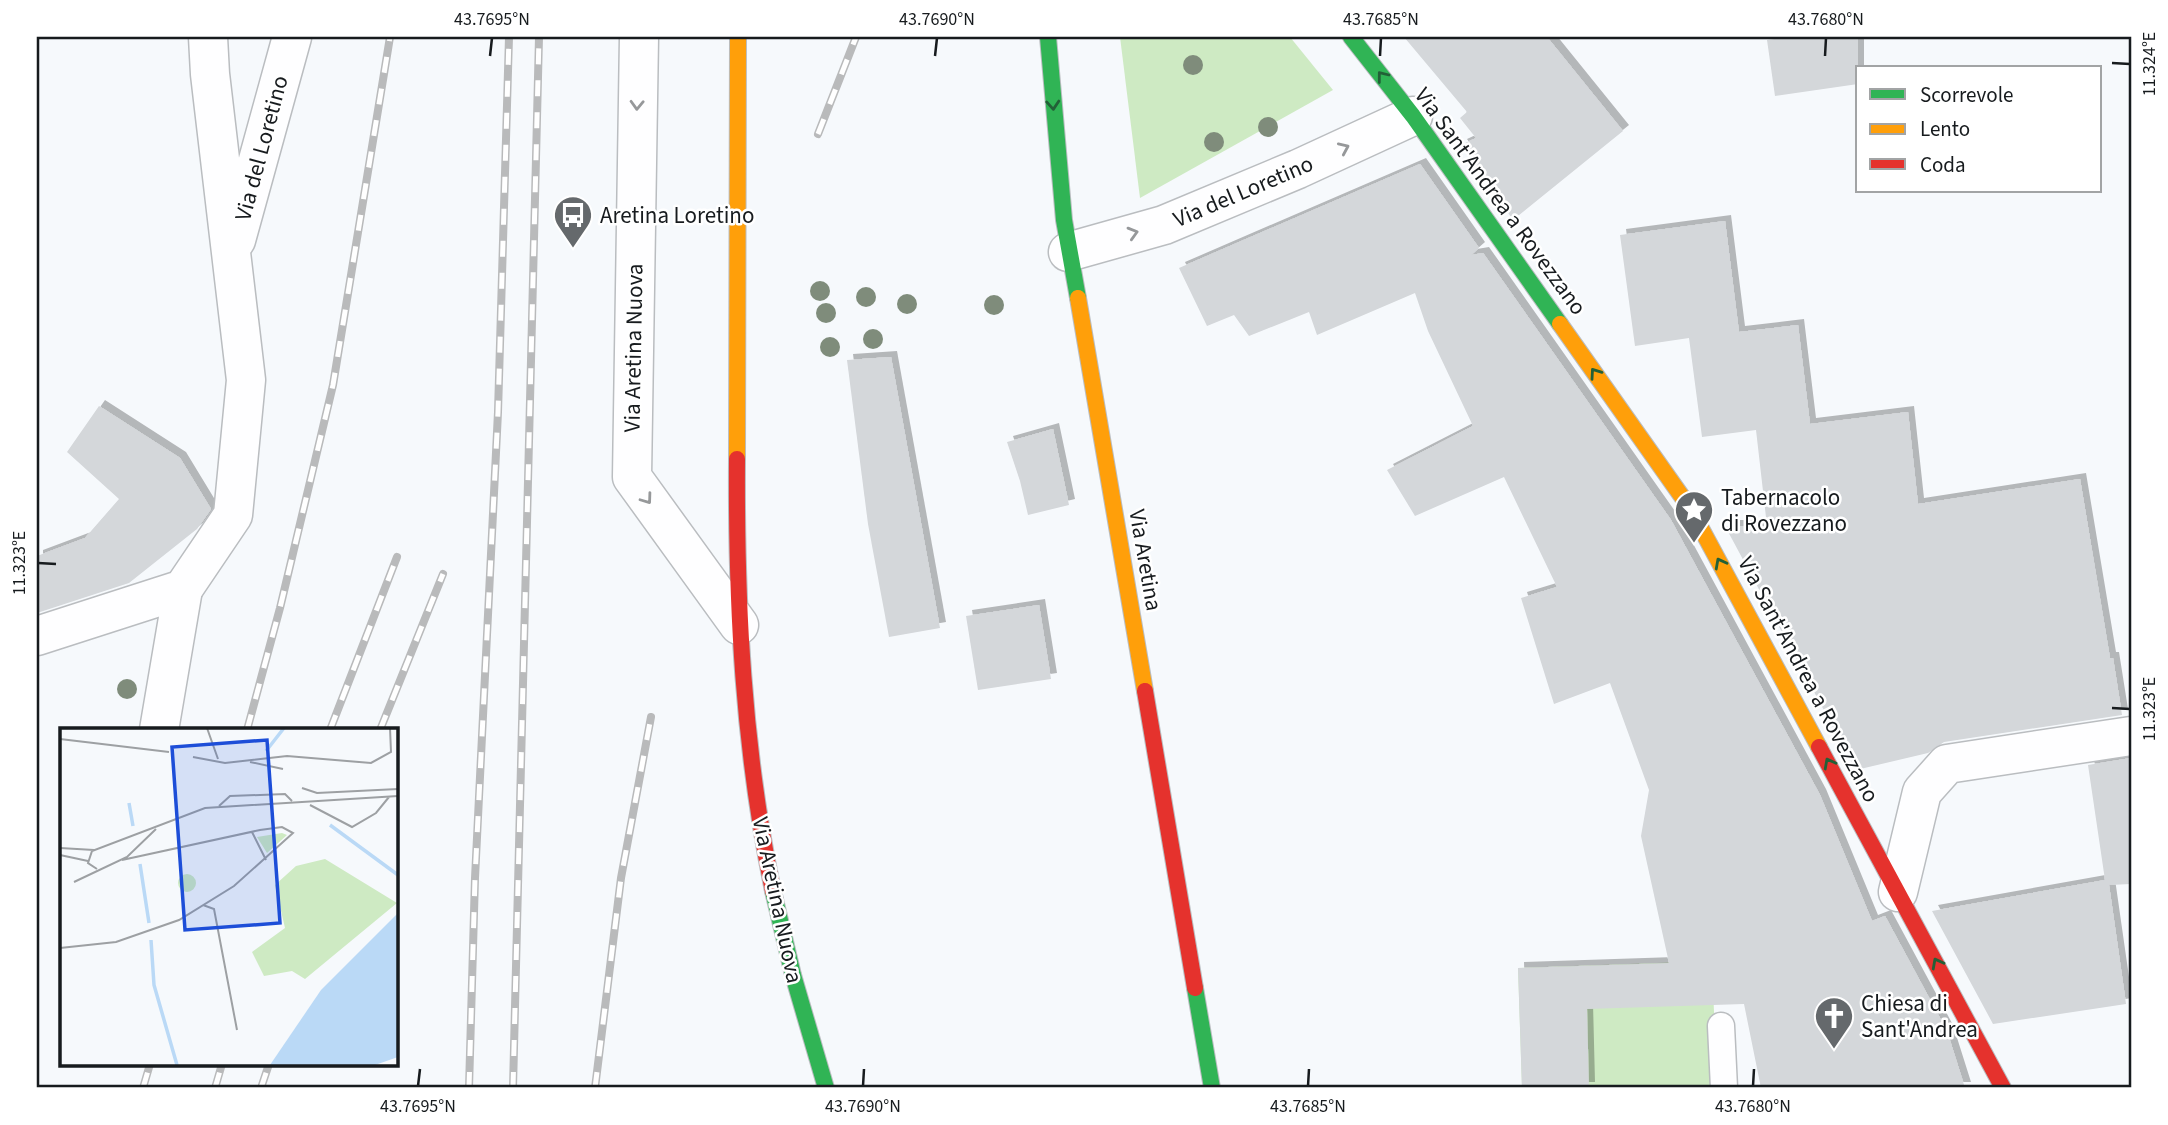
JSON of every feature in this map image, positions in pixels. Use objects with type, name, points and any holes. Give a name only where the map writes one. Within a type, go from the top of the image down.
[{"type":"street","name":"Via del Loretino","points":[[183,589],[233,515],[246,380],[208,37]]},
{"type":"street","name":"Via del Loretino","points":[[231,258],[292,37]]},
{"type":"street","name":"Via Aretina Nuova","points":[[639,37],[632,477],[739,625]]},
{"type":"street","name":"Via Aretina Nuova","points":[[738,37],[737,505],[739,625],[745,706],[754,785],[774,891],[794,985],[826,1088]]},
{"type":"street","name":"Via Aretina","points":[[1048,37],[1068,252],[1084,332],[1212,1088]]},
{"type":"street","name":"Via Sant'Andrea a Rovezzano","points":[[1351,37],[1413,116],[1690,508],[2003,1088]]},
{"type":"street","name":"Via del Loretino","points":[[1068,252],[1164,225],[1298,169],[1413,116]]},
{"type":"street","points":[[37,636],[183,589],[159,728]]},
{"type":"street","points":[[1899,892],[1922,792],[1947,764],[2131,736]]},
{"type":"lane","points":[[1721,1026],[1724,1088]]},
{"type":"green space","points":[[1120,37],[1290,37],[1333,90],[1140,198]]},
{"type":"green space","points":[[1712,961],[1717,1088],[1522,1088],[1518,968]]},
{"type":"building","points":[[1404,37],[1547,37],[1623,131],[1513,220],[1461,145],[1476,138],[1460,118],[1467,112]]},
{"type":"building","points":[[1790,37],[1858,37],[1856,84],[1775,96],[1767,40]]},
{"type":"building","points":[[1420,164],[1479,248],[1471,255],[1483,253],[1671,520],[1820,795],[1872,921],[1885,916],[1947,1031],[1965,1088],[1761,1088],[1744,1004],[1587,1009],[1589,1088],[1522,1088],[1518,968],[1669,963],[1641,836],[1649,790],[1610,683],[1554,704],[1521,598],[1557,587],[1504,477],[1415,516],[1387,470],[1473,426],[1428,331],[1415,293],[1317,335],[1309,312],[1249,336],[1234,315],[1207,326],[1179,268]]},
{"type":"building","points":[[1725,221],[1739,332],[1798,325],[1810,424],[1908,412],[1918,504],[2080,479],[2122,715],[1944,742],[1928,753],[1856,770],[1725,526],[1767,526],[1756,430],[1702,437],[1689,338],[1635,346],[1620,235]]},
{"type":"building","points":[[891,357],[940,628],[889,637],[868,524],[847,360]]},
{"type":"building","points":[[99,406],[180,458],[211,509],[197,529],[129,583],[37,613],[37,556],[85,538],[119,499],[67,452]]},
{"type":"building","points":[[1053,429],[1069,505],[1028,515],[1007,442]]},
{"type":"building","points":[[1039,605],[1051,679],[978,690],[966,616]]},
{"type":"building","points":[[2131,758],[2131,884],[2109,885],[2126,1004],[1993,1024],[1932,911],[2105,880],[2088,765]]},
{"type":"railway","points":[[248,728],[280,608],[333,385],[390,37]]},
{"type":"railway","points":[[469,1088],[475,878],[498,412],[509,37]]},
{"type":"railway","points":[[513,1088],[539,37]]},
{"type":"railway","points":[[818,134],[856,37]]},
{"type":"railway","points":[[331,728],[397,557]]},
{"type":"railway","points":[[381,728],[443,574]]},
{"type":"railway","points":[[595,1088],[621,878],[651,717]]},
{"type":"railway","points":[[143,1088],[149,1066]]},
{"type":"railway","points":[[215,1088],[221,1066]]},
{"type":"railway","points":[[261,1088],[268,1066]]},
{"type":"traffic: fast","points":[[1048,37],[1064,220],[1078,298]]},
{"type":"traffic: fast","points":[[1351,37],[1413,116],[1560,324]]},
{"type":"traffic: fast","points":[[773,891],[793,975],[826,1088]]},
{"type":"traffic: fast","points":[[1195,988],[1212,1088]]},
{"type":"traffic: slow","points":[[737,459],[738,37]]},
{"type":"traffic: slow","points":[[1078,298],[1145,691]]},
{"type":"traffic: slow","points":[[1560,324],[1690,508],[1819,747]]},
{"type":"traffic: jam","points":[[737,459],[743,676],[755,784],[773,891]]},
{"type":"traffic: jam","points":[[1145,691],[1195,988]]},
{"type":"traffic: jam","points":[[1819,747],[2003,1088]]},
{"type":"place","name":"Aretina Loretino","points":[[573,249]]},
{"type":"place","name":"Tabernacolo di Rovezzano","points":[[1694,544]]},
{"type":"place","name":"Chiesa di Sant'Andrea","points":[[1834,1050]]}]
